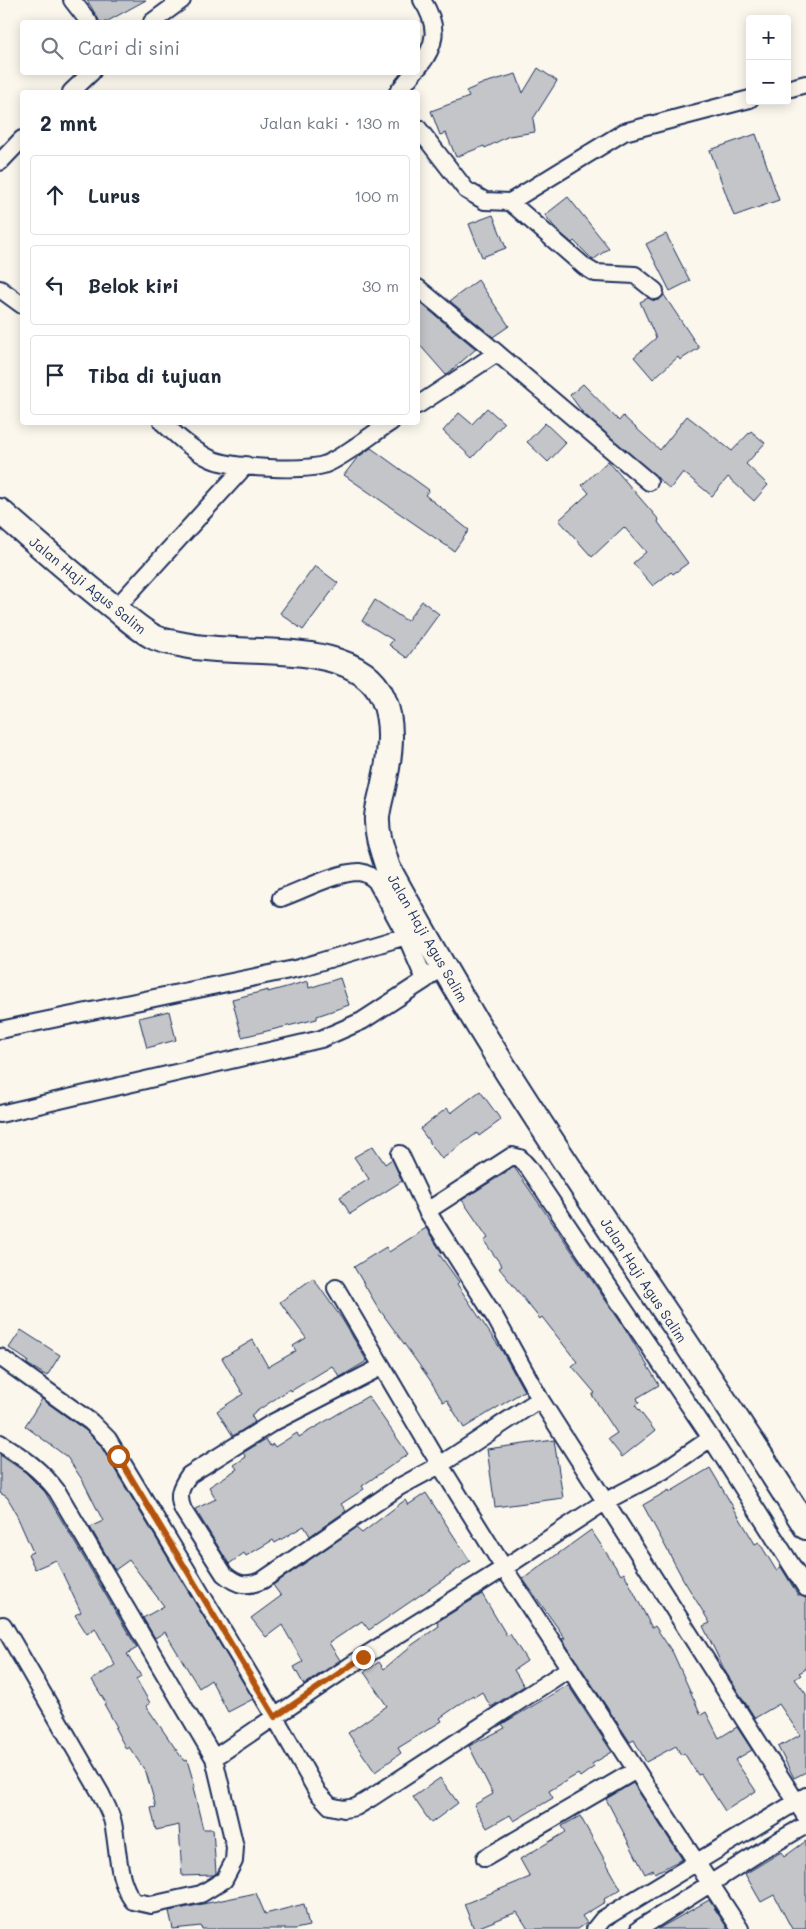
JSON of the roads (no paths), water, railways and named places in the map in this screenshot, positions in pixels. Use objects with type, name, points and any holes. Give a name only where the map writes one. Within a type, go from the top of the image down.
[{"type":"street","points":[[72,0],[87,20]]},
{"type":"street","points":[[155,20],[182,0]]},
{"type":"street","points":[[420,65],[431,49],[435,36],[422,0]]},
{"type":"street","points":[[73,90],[89,75]]},
{"type":"street","points":[[400,90],[412,75]]},
{"type":"street","points":[[791,88],[806,84]]},
{"type":"street","points":[[420,131],[466,190],[485,201],[510,202],[624,132],[746,100]]},
{"type":"street","points":[[0,162],[20,141]]},
{"type":"street","points":[[510,202],[585,267],[595,273],[635,275],[655,291]]},
{"type":"street","points":[[0,289],[20,304]]},
{"type":"street","points":[[420,290],[649,482]]},
{"type":"street","points":[[420,405],[497,353]]},
{"type":"street","points":[[165,425],[188,445],[213,460],[246,465],[310,468],[327,463],[386,425]]},
{"type":"street","points":[[116,609],[246,465]]},
{"type":"street","name":"Jalan Haji Agus Salim","points":[[0,511],[152,637],[177,644],[228,651],[308,654],[350,664],[366,674],[383,698],[390,730],[385,781],[377,817],[379,839],[388,868],[499,1059],[686,1345],[745,1430],[806,1526]]},
{"type":"street","points":[[281,898],[345,874],[360,872],[369,874],[376,881],[406,936],[425,980]]},
{"type":"street","points":[[0,1030],[299,968],[406,936]]},
{"type":"street","points":[[0,1114],[321,1039],[362,1021],[425,980],[443,965]]},
{"type":"street","points":[[400,1154],[427,1211],[496,1319],[540,1399],[802,1799],[806,1817]]},
{"type":"street","points":[[427,1211],[506,1159],[512,1156],[520,1158],[711,1438],[806,1588]]},
{"type":"street","points":[[336,1288],[381,1367],[504,1568],[740,1929]]},
{"type":"street","points":[[0,1357],[92,1422],[108,1439],[275,1717],[318,1793],[330,1806],[344,1809],[356,1807],[570,1668]]},
{"type":"street","points":[[381,1367],[272,1424],[189,1475],[179,1492],[183,1510],[224,1574],[233,1582],[249,1586],[263,1580],[398,1487],[440,1465],[540,1399]]},
{"type":"street","points":[[214,1758],[363,1657],[606,1501],[649,1480],[711,1438]]},
{"type":"street","points":[[0,1443],[32,1464],[57,1491],[214,1758],[235,1847],[234,1861],[224,1880],[201,1894],[152,1904],[133,1901],[124,1889],[119,1874],[113,1821],[101,1794],[3,1625]]},
{"type":"street","points":[[485,1858],[636,1770]]},
{"type":"street","points":[[595,1929],[603,1919],[802,1799]]},
{"type":"street","points":[[639,1929],[711,1882],[806,1825]]}]
